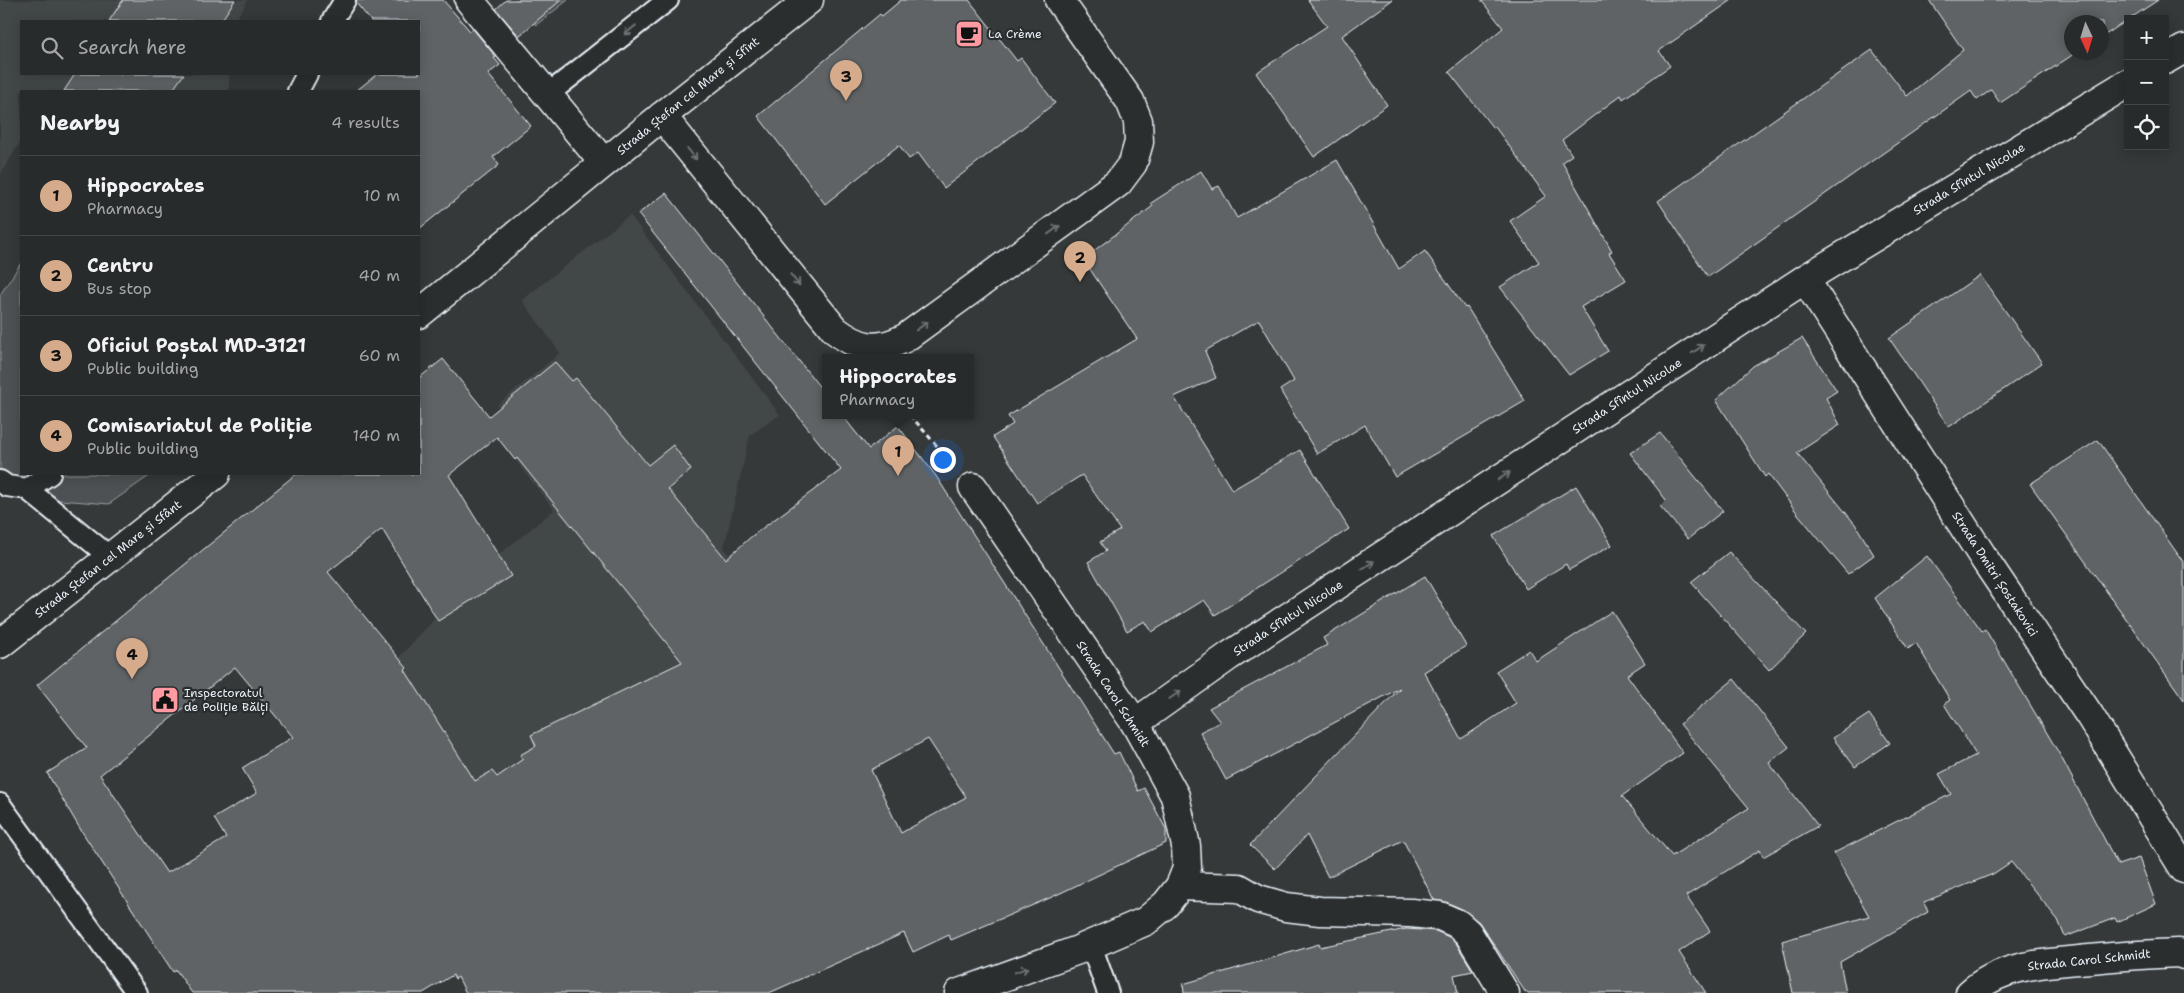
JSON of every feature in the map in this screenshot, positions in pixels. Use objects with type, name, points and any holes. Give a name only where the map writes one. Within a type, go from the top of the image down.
[{"type":"street","points":[[469,0],[604,164]]},
{"type":"street","name":"Strada Ștefan cel Mare și Sfînt","points":[[420,313],[662,116],[809,0]]},
{"type":"street","points":[[662,116],[835,330],[851,342],[869,348],[889,346],[905,338],[1118,183],[1133,163],[1139,142],[1138,121],[1130,101],[1059,0]]},
{"type":"street","points":[[2169,58],[2184,49]]},
{"type":"street","name":"Strada Sfîntul Nicolae","points":[[1135,723],[1229,656],[1805,279],[2124,85]]},
{"type":"street","name":"Strada Dmitri Șostakovici","points":[[1805,279],[1984,560],[2090,716],[2184,869]]},
{"type":"street","name":"Strada Ștefan cel Mare și Sfânt","points":[[0,644],[215,475]]},
{"type":"street","name":"Strada Carol Schmidt","points":[[973,487],[1135,723],[1175,796],[1186,846],[1187,868],[1180,886]]},
{"type":"street","points":[[958,993],[1091,945],[1146,921],[1166,904],[1180,886],[1239,888],[1258,899],[1286,907],[1320,912],[1411,913],[1440,916],[1458,924],[1468,933],[1505,993]]},
{"type":"street","name":"Strada Carol Schmidt","points":[[1970,993],[1978,986],[2001,973],[2024,966],[2136,954],[2179,953],[2184,955]]},
{"type":"lane","points":[[333,20],[345,0]]},
{"type":"lane","points":[[547,95],[668,0]]},
{"type":"lane","points":[[299,90],[306,75]]},
{"type":"lane","points":[[27,489],[48,475]]},
{"type":"lane","points":[[0,481],[7,486],[27,489],[110,557]]},
{"type":"lane","points":[[0,804],[137,993]]},
{"type":"lane","points":[[1091,945],[1108,993]]},
{"type":"path","points":[[914,419],[973,487]]},
{"type":"shaded area","points":[[0,0],[248,0],[236,20],[20,20],[20,75],[229,75],[229,90],[20,90],[20,143],[0,175]]},
{"type":"shaded area","points":[[514,0],[568,0],[536,25]]},
{"type":"shaded area","points":[[630,215],[780,415],[750,435],[724,548],[757,592],[759,615],[445,844],[344,717],[440,613],[497,556],[554,510],[499,439],[498,404],[560,353],[522,300]]},
{"type":"shaded area","points":[[20,265],[20,475],[151,475],[109,504],[0,495],[0,295]]},
{"type":"building","points":[[123,0],[235,0],[222,20],[110,20]]},
{"type":"building","points":[[357,0],[443,0],[470,31],[473,29],[496,57],[494,58],[500,65],[488,74],[531,126],[493,157],[499,165],[420,228],[420,90],[357,90],[376,75],[420,75],[420,20],[370,20],[356,3]]},
{"type":"building","points":[[506,0],[561,0],[519,36],[496,9]]},
{"type":"building","points":[[901,0],[969,0],[1017,61],[1021,58],[1055,103],[944,188],[918,153],[909,159],[899,145],[825,204],[758,116],[880,14],[882,16]]},
{"type":"building","points":[[1308,0],[1392,0],[1342,36],[1387,105],[1314,157],[1256,73],[1327,26]]},
{"type":"building","points":[[1481,0],[1732,0],[1659,51],[1670,66],[1623,99],[1621,95],[1562,140],[1572,155],[1562,162],[1612,251],[1609,253],[1626,280],[1581,307],[1608,351],[1569,375],[1500,287],[1539,262],[1510,221],[1546,196],[1495,127],[1493,128],[1449,72],[1503,28]]},
{"type":"building","points":[[1929,0],[2158,0],[2135,15],[2124,15],[2124,22],[2109,32],[2109,15],[2064,15],[2065,60],[2000,103],[1991,90],[1977,100],[1971,91],[1708,277],[1658,201],[1872,50],[1907,96],[1963,50]]},
{"type":"building","points":[[74,75],[183,75],[173,90],[65,90]]},
{"type":"building","points":[[1337,160],[1399,269],[1425,251],[1465,308],[1467,307],[1525,401],[1395,477],[1365,425],[1317,454],[1280,390],[1294,381],[1259,320],[1205,351],[1216,378],[1174,397],[1232,490],[1300,450],[1349,529],[1215,615],[1204,600],[1152,632],[1145,621],[1127,631],[1088,562],[1106,551],[1100,542],[1120,530],[1082,475],[1037,503],[993,437],[1013,424],[1008,416],[1137,339],[1083,259],[1153,206],[1151,203],[1201,171],[1212,189],[1219,186],[1237,218]]},
{"type":"building","points":[[666,193],[822,390],[822,419],[845,419],[869,449],[898,426],[936,476],[1114,754],[1119,752],[1138,791],[1144,788],[1166,829],[1166,843],[1052,897],[951,940],[949,935],[913,952],[904,933],[769,993],[466,993],[458,977],[455,979],[453,975],[423,993],[192,993],[176,970],[173,972],[79,827],[47,773],[87,748],[37,685],[295,475],[420,475],[420,377],[443,359],[489,416],[555,362],[572,381],[576,378],[648,465],[673,445],[691,470],[668,489],[726,559],[752,536],[841,470],[638,214]],"holes":[[[497,437],[515,460],[517,458],[682,662],[531,735],[536,746],[520,755],[523,759],[497,777],[492,771],[475,781],[405,670],[407,668],[328,572],[382,529],[438,621],[511,576],[449,475]],[[235,667],[293,737],[242,768],[257,793],[214,818],[226,838],[167,873],[100,775]],[[928,739],[966,797],[901,833],[871,770]]]},
{"type":"building","points":[[1980,275],[2042,363],[1949,427],[1889,338]]},
{"type":"building","points":[[1802,338],[1837,391],[1826,398],[1840,425],[1797,453],[1855,524],[1874,555],[1848,574],[1798,514],[1768,474],[1765,477],[1716,400],[1753,366]]},
{"type":"building","points":[[1660,433],[1723,511],[1688,539],[1660,506],[1666,500],[1630,453]]},
{"type":"building","points":[[2098,440],[2184,563],[2184,700],[2030,484]]},
{"type":"building","points":[[1576,486],[1612,545],[1569,570],[1566,564],[1526,589],[1493,536]]},
{"type":"building","points":[[1729,552],[1806,634],[1769,670],[1691,582]]},
{"type":"building","points":[[1927,556],[1982,631],[1985,629],[2060,755],[2118,865],[2139,858],[2156,904],[2117,922],[2115,918],[2065,937],[2058,920],[2011,862],[1993,874],[1924,902],[1928,912],[1840,962],[1846,993],[1793,993],[1782,941],[1869,916],[1834,853],[1951,794],[1939,774],[1976,755],[1944,704],[1950,700],[1916,643],[1908,649],[1875,598]]},
{"type":"building","points":[[1425,576],[1466,646],[1424,672],[1461,739],[1516,703],[1496,671],[1529,650],[1536,661],[1612,611],[1645,663],[1627,675],[1683,753],[1622,796],[1672,856],[1749,808],[1680,724],[1734,679],[1789,747],[1769,763],[1818,826],[1763,857],[1760,850],[1686,896],[1710,931],[1679,952],[1706,993],[1526,993],[1479,922],[1464,910],[1446,902],[1434,900],[1403,840],[1328,877],[1307,835],[1275,869],[1250,845],[1400,688],[1226,780],[1200,732],[1220,722],[1209,708],[1327,645],[1323,638]]},
{"type":"building","points":[[1869,714],[1890,743],[1855,767],[1833,738]]},
{"type":"building","points":[[1406,929],[1436,931],[1449,937],[1456,943],[1473,971],[1454,975],[1458,993],[1184,993],[1183,984],[1319,944],[1320,947]]},
{"type":"place","name":"La Crème","points":[[969,34]]},
{"type":"place","name":"Oficiul Poștal MD-3121","points":[[846,101]]},
{"type":"place","name":"Centru","points":[[1080,282]]},
{"type":"place","name":"Hippocrates","points":[[898,476]]},
{"type":"place","name":"Comisariatul de Poliție","points":[[132,679]]},
{"type":"place","name":"Inspectoratul de Poliție Bălți","points":[[165,700]]}]
